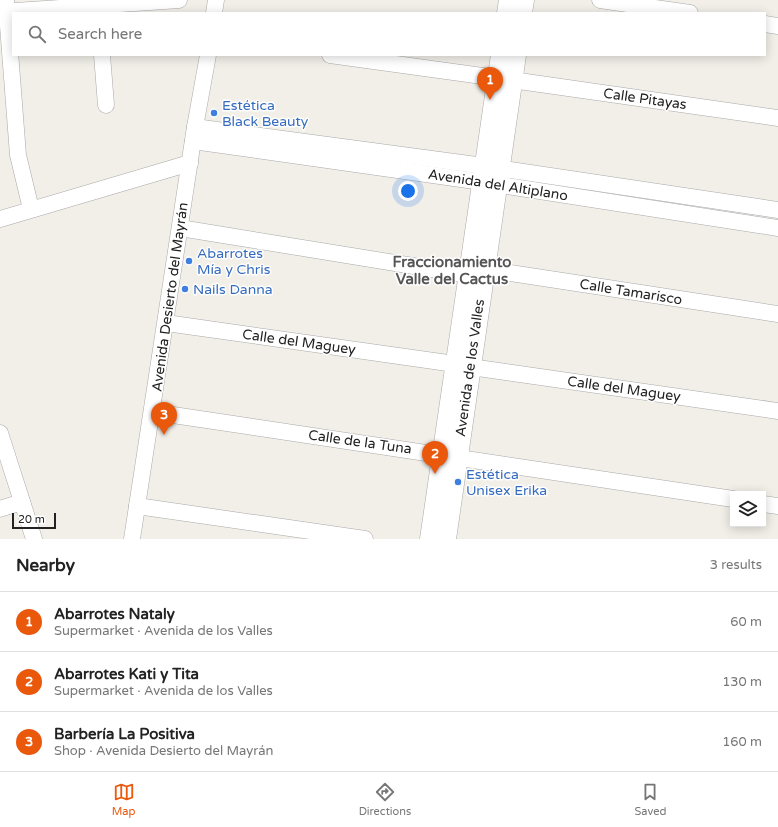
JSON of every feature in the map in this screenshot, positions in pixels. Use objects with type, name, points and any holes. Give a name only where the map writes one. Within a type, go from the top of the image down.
[{"type":"street","points":[[31,209],[18,155],[4,8],[98,9],[179,0]]},
{"type":"street","points":[[214,12],[216,0]]},
{"type":"street","points":[[507,12],[509,0]]},
{"type":"street","points":[[522,12],[524,0]]},
{"type":"street","points":[[600,0],[683,12]]},
{"type":"street","points":[[766,24],[778,26]]},
{"type":"street","points":[[102,56],[106,105]]},
{"type":"street","name":"Avenida Desierto del Mayrán","points":[[132,539],[153,412],[194,134],[208,56]]},
{"type":"street","name":"Calle Pitayas","points":[[337,56],[778,118]]},
{"type":"street","name":"Avenida de los Valles","points":[[501,56],[505,79]]},
{"type":"street","name":"Avenida de los Valles","points":[[430,539],[450,456],[505,79],[516,56]]},
{"type":"street","name":"Avenida del Altiplano","points":[[194,134],[491,176],[778,210]]},
{"type":"street","points":[[0,219],[190,163]]},
{"type":"street","name":"Avenida del Altiplano","points":[[491,176],[778,228]]},
{"type":"street","name":"Calle Tamarisco","points":[[180,228],[477,272],[778,314]]},
{"type":"street","name":"Calle del Maguey","points":[[166,323],[778,411]]},
{"type":"street","name":"Calle de la Tuna","points":[[153,412],[730,499]]},
{"type":"street","points":[[0,433],[34,539]]},
{"type":"street","name":"Avenida de los Valles","points":[[446,539],[450,456]]},
{"type":"street","points":[[0,509],[22,502]]},
{"type":"street","points":[[766,504],[778,506]]},
{"type":"street","points":[[137,506],[365,539]]},
{"type":"place","name":"Abarrotes Nataly","points":[[490,100]]},
{"type":"place","name":"Estética Black Beauty","points":[[214,113]]},
{"type":"place","name":"Abarrotes Mía y Chris","points":[[189,261]]},
{"type":"place","name":"Nails Danna","points":[[185,289]]},
{"type":"place","name":"Barbería La Positiva","points":[[164,435]]},
{"type":"place","name":"Abarrotes Kati y Tita","points":[[435,474]]},
{"type":"place","name":"Estética Unisex Erika","points":[[458,482]]},
{"type":"district","name":"Fraccionamiento Valle del Cactus","points":[[452,270]]}]
